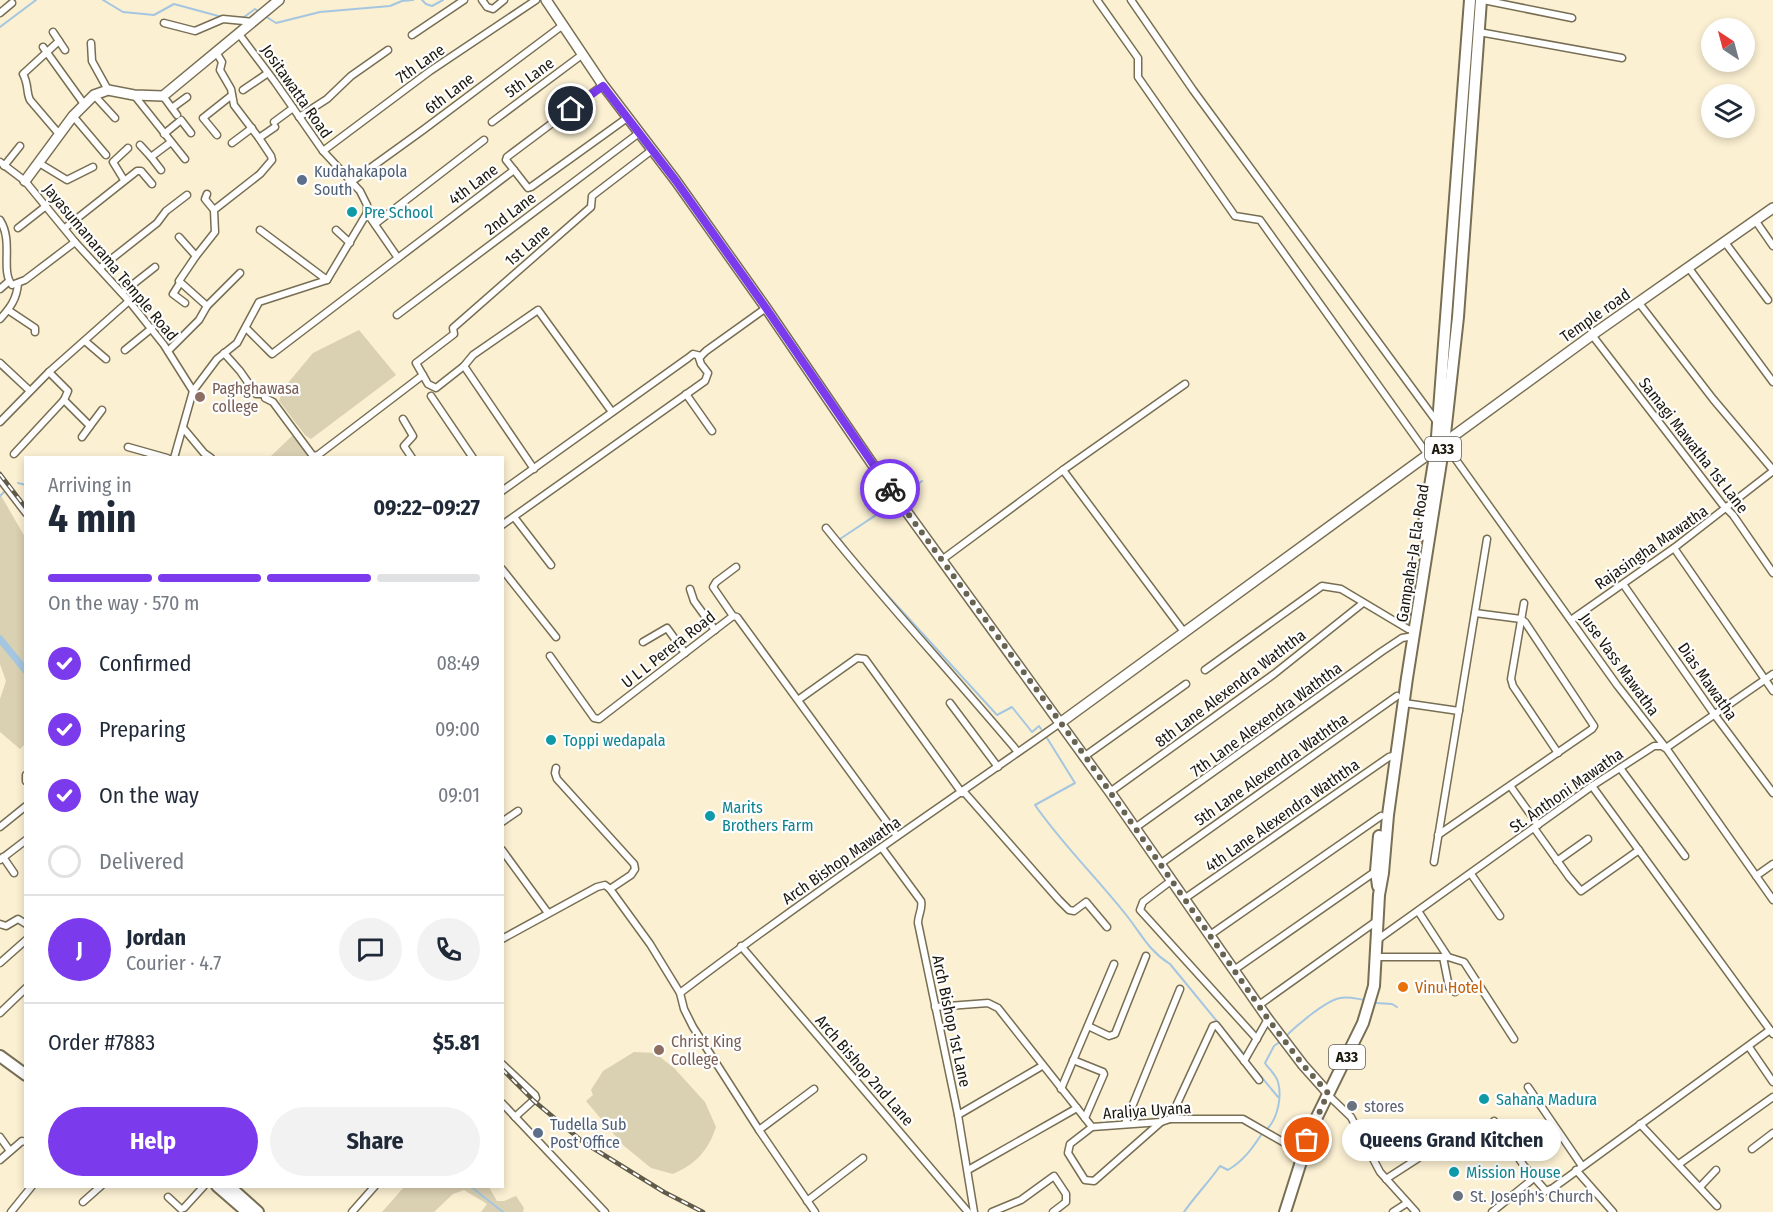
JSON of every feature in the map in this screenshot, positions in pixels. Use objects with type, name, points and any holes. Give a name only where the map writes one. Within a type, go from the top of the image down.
[{"type":"highway","name":"Gampaha-Ja Ela Road","points":[[1436,449],[1470,0]]},
{"type":"highway","name":"Gampaha-Ja Ela Road","points":[[1285,1212],[1302,1153],[1366,1016],[1371,997],[1377,957],[1379,895],[1393,756],[1436,449],[1458,317],[1482,0]]},
{"type":"highway","name":"Gampaha-Ja Ela Road","points":[[1379,895],[1376,871],[1381,816],[1393,756]]},
{"type":"highway","points":[[0,1047],[24,1065]]},
{"type":"highway","points":[[0,1056],[24,1074]]},
{"type":"highway","points":[[219,1188],[247,1212]]},
{"type":"highway","points":[[231,1188],[258,1212]]},
{"type":"street","points":[[25,181],[73,116],[94,95],[108,90],[134,95],[164,96],[279,0]]},
{"type":"street","points":[[412,35],[464,0]]},
{"type":"street","points":[[482,0],[487,7],[493,9],[504,0]]},
{"type":"street","name":"7th Lane","points":[[323,151],[430,71],[536,0]]},
{"type":"street","points":[[546,0],[603,86],[766,308],[875,468],[1085,756],[1268,1019],[1303,1065],[1351,1117],[1386,1179],[1416,1212]]},
{"type":"street","name":"Juse Vass Mawatha","points":[[1097,0],[1138,58],[1138,77],[1235,216],[1260,220],[1571,620],[1666,748],[1773,900]]},
{"type":"street","points":[[1131,0],[1193,90],[1438,423]]},
{"type":"street","points":[[1482,0],[1572,18]]},
{"type":"street","points":[[0,13],[12,3]]},
{"type":"street","points":[[164,23],[195,31],[223,20],[255,22]]},
{"type":"street","name":"6th Lane","points":[[351,182],[562,24]]},
{"type":"street","points":[[53,32],[66,50]]},
{"type":"street","points":[[1479,32],[1622,58]]},
{"type":"street","name":"Jositawatta Road","points":[[239,34],[323,151],[360,191],[367,205],[367,213],[398,258]]},
{"type":"street","points":[[59,41],[44,49],[23,74],[28,83],[30,100],[59,134]]},
{"type":"street","points":[[91,43],[92,61],[108,90]]},
{"type":"street","points":[[44,49],[84,104]]},
{"type":"street","points":[[299,117],[327,99],[351,76],[388,50]]},
{"type":"street","points":[[214,210],[260,174],[272,160],[260,138],[234,105],[231,89],[220,70],[222,62],[216,52]]},
{"type":"street","name":"5th Lane","points":[[492,122],[583,54]]},
{"type":"street","points":[[243,90],[268,73]]},
{"type":"street","name":"4th Lane","points":[[246,328],[272,354],[514,170],[506,160],[507,157],[603,86]]},
{"type":"street","points":[[94,95],[116,118]]},
{"type":"street","points":[[134,95],[185,159]]},
{"type":"street","points":[[217,135],[203,118],[232,95]]},
{"type":"street","points":[[164,96],[177,115]]},
{"type":"street","points":[[172,108],[187,97]]},
{"type":"street","points":[[260,138],[293,108]]},
{"type":"street","points":[[73,116],[106,155]]},
{"type":"street","points":[[514,170],[528,188],[531,187],[627,118]]},
{"type":"street","points":[[164,134],[181,120],[191,133]]},
{"type":"street","points":[[232,143],[252,128]]},
{"type":"street","name":"2nd Lane","points":[[397,315],[639,133]]},
{"type":"street","points":[[375,224],[484,140]]},
{"type":"street","points":[[150,157],[171,142]]},
{"type":"street","points":[[140,144],[161,170]]},
{"type":"street","points":[[2,164],[20,146]]},
{"type":"street","points":[[124,180],[113,162],[128,148]]},
{"type":"street","name":"1st Lane","points":[[423,375],[416,363],[454,334],[453,328],[591,207],[592,196],[652,150]]},
{"type":"street","points":[[39,163],[67,180],[93,167]]},
{"type":"street","name":"Jayasumanarama Temple Road","points":[[2,164],[25,181],[75,242],[152,328],[193,391]]},
{"type":"street","points":[[65,228],[137,171],[141,171],[152,184]]},
{"type":"street","points":[[185,303],[173,294],[177,282],[216,230],[214,210],[206,199],[207,194]]},
{"type":"street","points":[[100,268],[157,223],[166,211],[187,195]]},
{"type":"street","points":[[18,228],[46,206]]},
{"type":"street","name":"Temple road","points":[[1060,723],[1592,335],[1773,208]]},
{"type":"street","points":[[175,456],[193,391],[217,359],[237,343],[259,302],[327,280],[367,213]]},
{"type":"street","points":[[0,220],[5,240],[5,250],[0,266],[12,285],[75,242]]},
{"type":"street","points":[[1755,220],[1773,246]]},
{"type":"street","points":[[260,230],[327,280]]},
{"type":"street","points":[[336,230],[350,243]]},
{"type":"street","points":[[179,237],[196,256]]},
{"type":"street","points":[[1724,241],[1768,300]]},
{"type":"street","points":[[122,293],[155,267]]},
{"type":"street","points":[[1688,267],[1773,382]]},
{"type":"street","points":[[168,351],[199,320],[207,306],[240,273]]},
{"type":"street","points":[[0,289],[8,282]]},
{"type":"street","points":[[177,282],[207,306]]},
{"type":"street","points":[[0,319],[17,295],[18,283]]},
{"type":"street","points":[[0,422],[50,372],[129,301]]},
{"type":"street","points":[[1639,303],[1713,399],[1773,471]]},
{"type":"street","points":[[504,524],[705,381],[708,374],[699,358],[766,308]]},
{"type":"street","points":[[8,310],[34,328],[35,332]]},
{"type":"street","points":[[224,353],[256,394],[264,394],[265,398],[273,402],[313,456],[423,375],[428,384],[436,388],[464,366],[472,356],[538,310],[612,412]]},
{"type":"street","points":[[125,350],[152,328]]},
{"type":"street","name":"Samagi Mawatha 1st Lane","points":[[1592,335],[1728,509],[1773,573]]},
{"type":"street","points":[[85,341],[106,359]]},
{"type":"street","points":[[504,490],[693,354],[701,356]]},
{"type":"street","points":[[0,363],[30,392]]},
{"type":"street","points":[[464,366],[534,469]]},
{"type":"street","points":[[14,454],[64,399],[68,391],[50,372]]},
{"type":"street","points":[[943,559],[1063,470],[1185,384]]},
{"type":"street","points":[[686,394],[712,431]]},
{"type":"street","points":[[431,396],[472,456]]},
{"type":"street","points":[[64,399],[90,426]]},
{"type":"street","points":[[82,437],[102,410]]},
{"type":"street","points":[[402,419],[413,436],[404,446],[411,456]]},
{"type":"street","points":[[184,429],[208,456]]},
{"type":"street","points":[[128,447],[160,456]]},
{"type":"street","points":[[1063,470],[1184,632]]},
{"type":"street","name":"Rajasingha Mawatha","points":[[1571,620],[1728,509],[1773,471]]},
{"type":"street","points":[[0,479],[24,510]]},
{"type":"street","points":[[514,517],[551,565]]},
{"type":"street","points":[[826,528],[872,586],[1018,752]]},
{"type":"street","points":[[1434,862],[1487,539]]},
{"type":"street","points":[[1674,548],[1773,691]]},
{"type":"street","points":[[733,616],[713,587],[716,582],[736,567]]},
{"type":"street","points":[[504,572],[556,637]]},
{"type":"street","name":"Dias Mawatha","points":[[1623,584],[1714,714],[1773,793]]},
{"type":"street","points":[[1205,670],[1322,586],[1341,589],[1411,633]]},
{"type":"street","points":[[690,589],[694,601],[715,630]]},
{"type":"street","name":"8th Lane Alexendra Waththa","points":[[1110,792],[1274,674],[1363,603]]},
{"type":"street","points":[[1524,603],[1511,679],[1513,686],[1558,753]]},
{"type":"street","points":[[1438,835],[1594,726],[1524,621],[1475,613]]},
{"type":"street","name":"U L L Perera Road","points":[[550,656],[594,718],[599,719],[733,616],[737,617],[897,836]]},
{"type":"street","points":[[643,642],[665,627],[685,653]]},
{"type":"street","name":"7th Lane Alexendra Waththa","points":[[1135,828],[1411,633]]},
{"type":"street","points":[[798,700],[857,658],[865,659],[963,792],[1059,900],[1069,910],[1074,911],[1086,902],[1107,927]]},
{"type":"street","name":"St. Anthoni Mawatha","points":[[1377,940],[1592,786],[1654,746],[1666,748],[1773,674]]},
{"type":"street","points":[[1085,756],[1186,684]]},
{"type":"street","points":[[1401,700],[1459,711]]},
{"type":"street","name":"5th Lane Alexendra Waththa","points":[[1160,864],[1401,700]]},
{"type":"street","points":[[950,703],[998,766]]},
{"type":"street","name":"Arch Bishop Mawatha","points":[[680,993],[741,946],[1060,723]]},
{"type":"street","name":"4th Lane Alexendra Waththa","points":[[1184,899],[1393,756]]},
{"type":"street","points":[[556,768],[557,779],[634,864],[635,869],[631,875],[610,889]]},
{"type":"street","points":[[1620,768],[1685,855]]},
{"type":"street","points":[[1511,786],[1557,861],[1581,891],[1639,850]]},
{"type":"street","points":[[1494,1121],[1534,1178],[1546,1191],[1772,1032],[1592,786]]},
{"type":"street","points":[[0,827],[24,808]]},
{"type":"street","points":[[504,821],[518,811]]},
{"type":"street","points":[[1210,935],[1381,816]]},
{"type":"street","points":[[1557,861],[1588,839]]},
{"type":"street","points":[[14,873],[2,859],[24,842]]},
{"type":"street","name":"Arch Bishop 1st Lane","points":[[882,848],[921,901],[918,923],[958,1115],[974,1212]]},
{"type":"street","points":[[504,853],[548,913]]},
{"type":"street","points":[[1756,876],[1773,864]]},
{"type":"street","points":[[1234,970],[1376,871]]},
{"type":"street","points":[[1471,874],[1500,916]]},
{"type":"street","points":[[1172,880],[1143,902],[1140,910],[1257,1039]]},
{"type":"street","points":[[504,938],[597,887],[605,885],[610,889],[650,944],[680,993],[684,1010],[693,1027],[815,1212]]},
{"type":"street","points":[[1419,911],[1445,957],[1449,987],[1455,992]]},
{"type":"street","points":[[0,924],[6,926],[18,919],[24,923]]},
{"type":"street","points":[[1259,1005],[1378,920]]},
{"type":"street","points":[[0,963],[24,942]]},
{"type":"street","name":"Arch Bishop 2nd Lane","points":[[741,946],[968,1212]]},
{"type":"street","points":[[1088,1026],[1109,1036],[1115,1035],[1146,956]]},
{"type":"street","points":[[1377,957],[1445,957],[1464,962],[1514,1039]]},
{"type":"street","points":[[1061,1089],[1114,964]]},
{"type":"street","points":[[1125,1124],[1180,989]]},
{"type":"street","points":[[0,1013],[24,990]]},
{"type":"street","name":"Araliya Uyana","points":[[935,1007],[993,1004],[1092,1127],[1161,1122],[1170,1119],[1243,1119],[1302,1153]]},
{"type":"street","points":[[1244,1061],[1268,1019]]},
{"type":"street","points":[[1170,1119],[1213,1026],[1216,1025],[1259,1080]]},
{"type":"street","points":[[1749,1047],[1773,1082]]},
{"type":"street","points":[[1073,1060],[1104,1074],[1085,1118]]},
{"type":"street","points":[[958,1115],[1042,1065]]},
{"type":"street","points":[[504,1066],[536,1098],[515,1117]]},
{"type":"street","points":[[1528,1086],[1579,1168],[1613,1212]]},
{"type":"street","points":[[759,1130],[814,1089]]},
{"type":"street","points":[[1679,1164],[1773,1097]]},
{"type":"street","points":[[504,1105],[605,1212]]},
{"type":"street","points":[[968,1170],[1077,1108]]},
{"type":"street","points":[[1092,1127],[1070,1144],[1068,1153],[1085,1180],[1094,1181],[1161,1122]]},
{"type":"street","points":[[1386,1179],[1464,1124]]},
{"type":"street","points":[[1640,1124],[1717,1206]]},
{"type":"street","points":[[1752,1149],[1773,1133]]},
{"type":"street","points":[[0,1137],[10,1151]]},
{"type":"street","points":[[0,1160],[24,1142]]},
{"type":"street","points":[[807,1201],[863,1158]]},
{"type":"street","points":[[1700,1187],[1716,1170]]},
{"type":"street","points":[[992,1212],[1021,1200],[1054,1176],[1066,1194],[1066,1202],[1053,1212]]},
{"type":"street","points":[[1492,1212],[1534,1178]]},
{"type":"street","points":[[13,1211],[30,1188]]},
{"type":"street","points":[[83,1202],[99,1188]]},
{"type":"street","points":[[168,1197],[181,1209],[192,1201],[202,1188]]},
{"type":"street","points":[[352,1212],[373,1188]]},
{"type":"street","points":[[1394,1212],[1407,1203]]},
{"type":"shaded area","points":[[359,330],[396,375],[311,439],[305,435],[279,401],[283,389],[313,353]]},
{"type":"shaded area","points":[[293,435],[310,456],[271,456]]},
{"type":"shaded area","points":[[0,494],[24,535],[24,745],[20,749],[0,732],[0,699],[6,681],[0,664]]},
{"type":"shaded area","points":[[634,1052],[655,1053],[674,1068],[705,1102],[716,1127],[700,1156],[673,1174],[651,1168],[623,1145],[586,1101],[593,1095],[591,1090],[603,1071]]},
{"type":"shaded area","points":[[403,1188],[490,1188],[497,1201],[516,1196],[524,1208],[523,1212],[481,1212],[487,1204],[464,1190],[453,1194],[434,1212],[382,1212]]},
{"type":"waterway","points":[[0,27],[36,0]]},
{"type":"waterway","points":[[103,0],[123,12],[154,15],[174,4],[222,17]]},
{"type":"waterway","points":[[265,16],[276,23],[320,12],[390,6],[402,1],[413,0]]},
{"type":"waterway","points":[[422,0],[432,6],[443,0]]},
{"type":"waterway","points":[[234,18],[244,17],[255,9],[258,11]]},
{"type":"waterway","points":[[903,496],[922,481]]},
{"type":"waterway","points":[[18,483],[24,484]]},
{"type":"waterway","points":[[0,496],[4,492]]},
{"type":"waterway","points":[[857,562],[840,539],[894,503]]},
{"type":"waterway","points":[[869,575],[997,715],[1012,707],[1032,732],[1039,726],[1041,729]]},
{"type":"waterway","points":[[0,639],[24,669]]},
{"type":"waterway","points":[[1047,738],[1075,783],[1035,805],[1151,948],[1170,964],[1243,1053]]},
{"type":"waterway","points":[[1285,1037],[1311,1014],[1334,1000],[1346,997],[1365,1000]]},
{"type":"waterway","points":[[1376,1003],[1392,1004],[1397,1007]]},
{"type":"waterway","points":[[1268,1128],[1277,1112],[1280,1094],[1277,1080],[1265,1063],[1274,1046],[1281,1041]]},
{"type":"waterway","points":[[1249,1062],[1278,1097]]},
{"type":"waterway","points":[[1184,1212],[1220,1166],[1228,1170],[1238,1163],[1261,1135]]},
{"type":"waterway","points":[[473,1188],[503,1212]]},
{"type":"railway","points":[[0,474],[24,505]]},
{"type":"railway","points":[[504,1071],[534,1101],[583,1142],[664,1192],[703,1212]]},
{"type":"way so far","points":[[890,489],[1085,756],[1268,1019],[1328,1093],[1307,1140]]},
{"type":"place","name":"Kudahakapola South","points":[[302,180]]},
{"type":"place","name":"Pre School","points":[[352,212]]},
{"type":"place","name":"Paghghawasa college","points":[[200,397]]},
{"type":"place","name":"Toppi wedapala","points":[[551,740]]},
{"type":"place","name":"Marits Brothers Farm","points":[[710,816]]},
{"type":"place","name":"Vinu Hotel","points":[[1403,987]]},
{"type":"place","name":"Christ King College","points":[[659,1050]]},
{"type":"place","name":"Sahana Madura","points":[[1484,1099]]},
{"type":"place","name":"stores","points":[[1352,1106]]},
{"type":"place","name":"Tudella Sub Post Office","points":[[538,1133]]},
{"type":"place","name":"Queens Grand Kitchen","points":[[1307,1140]]},
{"type":"place","name":"Mission House","points":[[1454,1172]]},
{"type":"place","name":"St. Joseph's Church","points":[[1458,1196]]},
{"type":"route","points":[[571,109],[603,86],[676,181],[890,489]]}]
